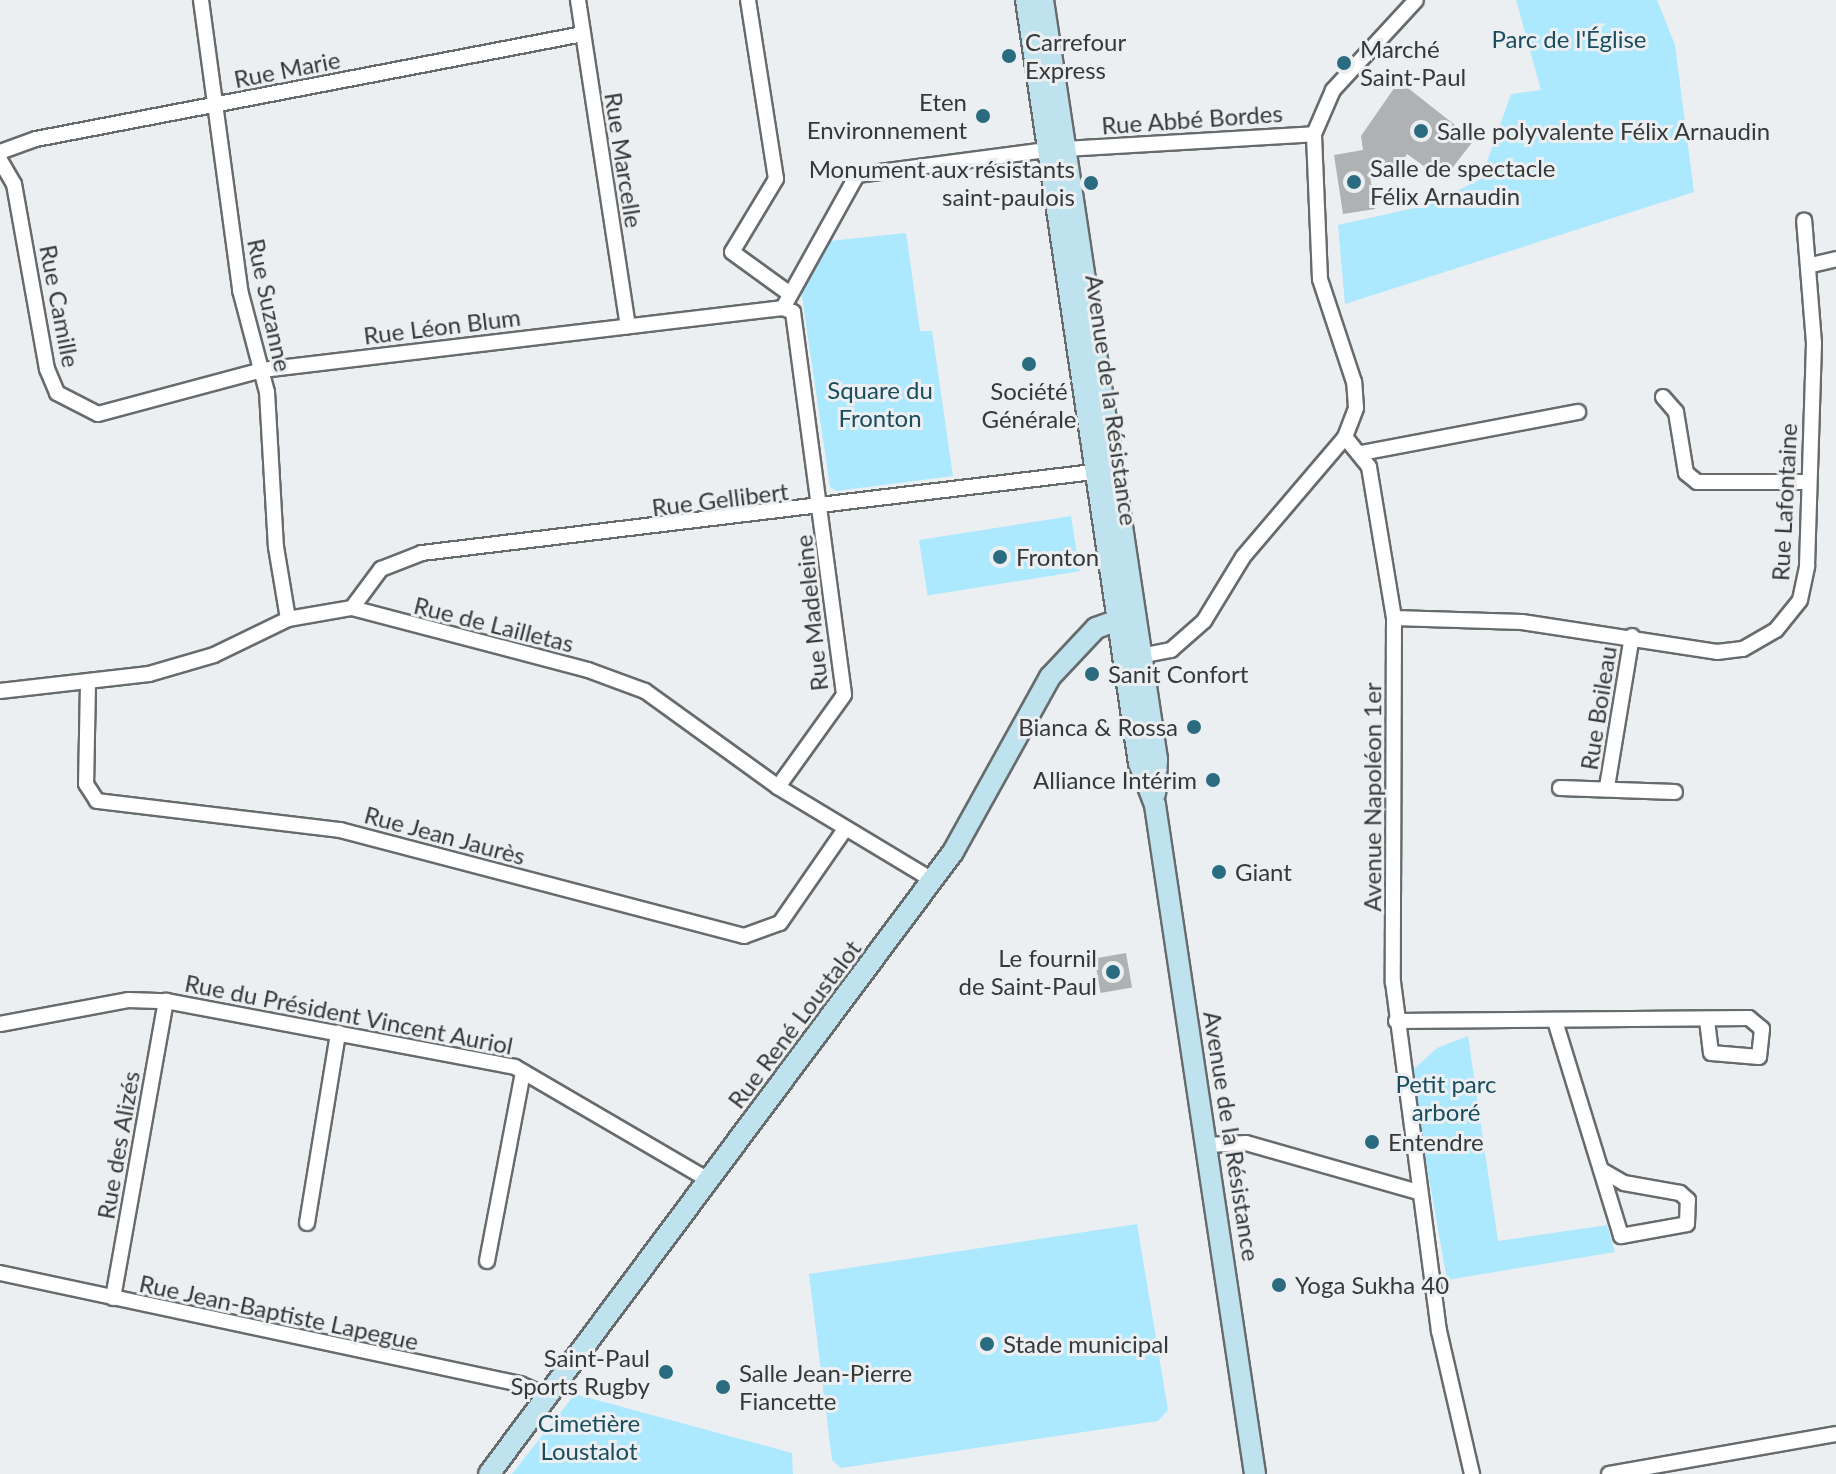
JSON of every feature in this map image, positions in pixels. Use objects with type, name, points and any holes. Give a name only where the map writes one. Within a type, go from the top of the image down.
[{"type":"main road","name":"Avenue de la Résistance","points":[[1026,0],[1056,149],[1133,658],[1157,759],[1155,805],[1255,1474]]},
{"type":"main road","name":"Avenue de la Résistance","points":[[1043,0],[1056,149]]},
{"type":"main road","name":"Rue René Loustalot","points":[[489,1474],[932,880],[1032,701],[1081,641],[1126,616]]},
{"type":"street","name":"Rue Suzanne","points":[[201,0],[240,290],[262,370],[288,619]]},
{"type":"street","name":"Rue Marcelle","points":[[578,0],[628,326]]},
{"type":"street","points":[[748,0],[776,179],[732,252],[790,294],[783,308]]},
{"type":"street","name":"Rue Abbé Bordes","points":[[790,294],[857,175],[1056,149],[1314,134],[1333,90],[1416,0]]},
{"type":"street","name":"Rue Marie","points":[[0,152],[215,105],[583,34]]},
{"type":"street","points":[[1133,658],[1171,650],[1204,621],[1243,557],[1345,437],[1356,408],[1354,382],[1320,279],[1314,134]]},
{"type":"street","name":"Rue Camille","points":[[0,160],[14,184],[47,369],[57,393],[98,414],[262,370]]},
{"type":"street","name":"Rue Lafontaine","points":[[1394,618],[1522,622],[1632,636],[1717,652],[1743,649],[1776,630],[1800,600],[1807,566],[1811,265],[1804,220]]},
{"type":"street","points":[[1811,265],[1836,259]]},
{"type":"street","name":"Rue Léon Blum","points":[[262,370],[783,308]]},
{"type":"street","name":"Rue Madeleine","points":[[778,787],[844,695],[798,321],[783,308]]},
{"type":"street","points":[[1663,397],[1676,412],[1686,473],[1697,482],[1809,482]]},
{"type":"street","points":[[1361,453],[1578,412]]},
{"type":"street","name":"Avenue Napoléon 1er","points":[[1345,437],[1361,453],[1369,467],[1394,618],[1396,1021],[1418,1192],[1455,1417],[1472,1474]]},
{"type":"street","name":"Rue Gellibert","points":[[352,608],[381,569],[422,553],[823,509],[1105,470]]},
{"type":"street","name":"Rue de Lailletas","points":[[0,691],[88,683],[214,655],[288,619],[352,608],[588,670],[645,691],[778,787],[932,880]]},
{"type":"street","name":"Rue Boileau","points":[[1607,787],[1632,636]]},
{"type":"street","name":"Rue Jean Jaurès","points":[[88,683],[86,784],[97,801],[340,830],[744,936],[780,923],[845,829]]},
{"type":"street","name":"Rue Boileau","points":[[1560,788],[1607,787],[1675,792]]},
{"type":"street","name":"Rue du Président Vincent Auriol","points":[[0,1024],[128,1000],[166,1001],[523,1072],[710,1181]]},
{"type":"street","name":"Rue des Alizés","points":[[113,1298],[166,1001]]},
{"type":"street","points":[[1396,1021],[1707,1020]]},
{"type":"street","points":[[1555,1021],[1621,1236],[1687,1224],[1688,1200],[1680,1193],[1624,1183],[1603,1171]]},
{"type":"street","points":[[307,1223],[338,1033]]},
{"type":"street","points":[[487,1261],[523,1072]]},
{"type":"street","points":[[1208,1145],[1246,1143],[1418,1192]]},
{"type":"street","name":"Rue Jean-Baptiste Lapegue","points":[[0,1273],[520,1384],[547,1396]]},
{"type":"street","points":[[1609,1474],[1836,1434]]},
{"type":"green space","name":"Parc de l'Église","points":[[1516,0],[1657,0],[1675,45],[1694,192],[1345,304],[1338,225],[1428,205],[1481,179],[1511,94],[1541,90]]},
{"type":"green space","name":"Square du Fronton","points":[[906,233],[920,331],[932,331],[953,476],[836,491],[830,487],[801,290],[829,241]]},
{"type":"green space","name":"Fronton","points":[[1071,516],[1080,571],[928,595],[919,540]]},
{"type":"green space","name":"Petit parc arboré","points":[[1468,1036],[1498,1241],[1607,1225],[1615,1252],[1447,1280],[1412,1082],[1414,1069],[1437,1048]]},
{"type":"green space","name":"Stade municipal","points":[[1137,1224],[1168,1410],[1158,1421],[841,1468],[832,1460],[809,1274]]},
{"type":"green space","name":"Cimetière Loustalot","points":[[575,1394],[792,1453],[793,1474],[512,1474]]},
{"type":"building","points":[[1399,81],[1474,140],[1443,180],[1407,154],[1393,175],[1370,176],[1375,209],[1343,214],[1334,155],[1363,150],[1361,136]]},
{"type":"building","name":"Le fournil de Saint-Paul","points":[[1126,953],[1132,987],[1101,993],[1094,959]]},
{"type":"place","name":"Carrefour Express","points":[[1009,56]]},
{"type":"place","name":"Marché Saint-Paul","points":[[1344,63]]},
{"type":"place","name":"Eten Environnement","points":[[983,116]]},
{"type":"place","name":"Salle polyvalente Félix Arnaudin","points":[[1421,131]]},
{"type":"place","name":"Salle de spectacle Félix Arnaudin","points":[[1354,182]]},
{"type":"place","name":"Monument aux résistants saint-paulois","points":[[1091,183]]},
{"type":"place","name":"Société Générale","points":[[1029,364]]},
{"type":"place","name":"Fronton","points":[[1000,557]]},
{"type":"place","name":"Sanit Confort","points":[[1092,674]]},
{"type":"place","name":"Bianca & Rossa","points":[[1194,727]]},
{"type":"place","name":"Alliance Intérim","points":[[1213,780]]},
{"type":"place","name":"Giant","points":[[1219,872]]},
{"type":"place","name":"Le fournil de Saint-Paul","points":[[1113,972]]},
{"type":"place","name":"Entendre","points":[[1372,1142]]},
{"type":"place","name":"Yoga Sukha 40","points":[[1279,1285]]},
{"type":"place","name":"Stade municipal","points":[[987,1344]]},
{"type":"place","name":"Saint-Paul Sports Rugby","points":[[666,1372]]},
{"type":"place","name":"Salle Jean-Pierre Fiancette","points":[[723,1387]]}]
